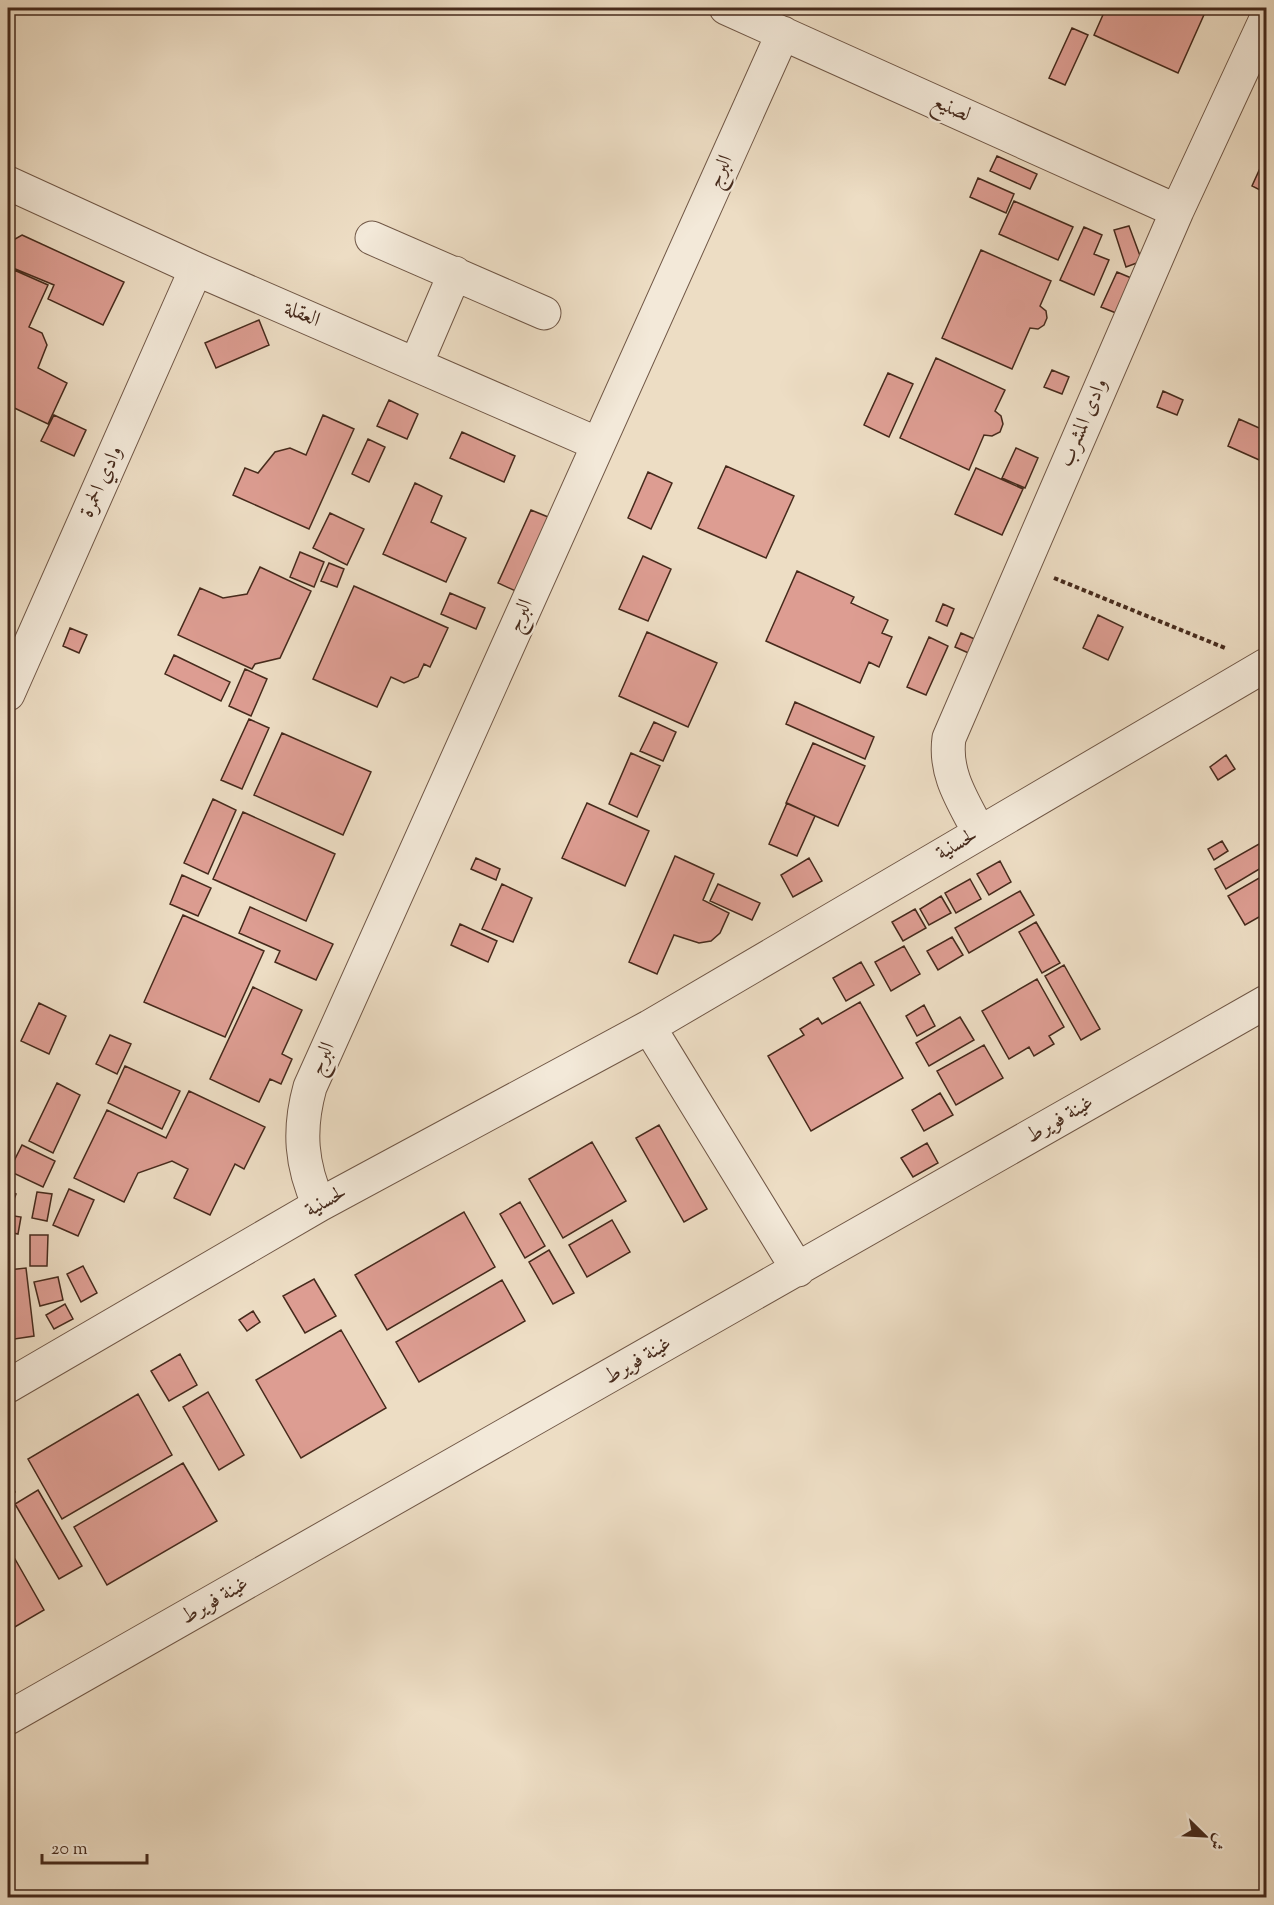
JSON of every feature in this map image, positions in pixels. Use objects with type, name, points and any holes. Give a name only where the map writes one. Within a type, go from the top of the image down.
[{"type":"street","name":"لصنيع","points":[[726,8],[1177,211]]},
{"type":"street","name":"وادى المشرب","points":[[979,832],[949,771],[947,755],[949,738],[1177,211],[1266,19]]},
{"type":"street","name":"البرج","points":[[319,1205],[309,1183],[303,1159],[301,1135],[303,1111],[310,1087],[783,33]]},
{"type":"street","name":"العقلة","points":[[8,183],[196,269],[598,444]]},
{"type":"street","points":[[372,238],[544,313]]},
{"type":"street","name":"وادي الحمرة","points":[[8,694],[196,269]]},
{"type":"street","points":[[416,364],[455,273]]},
{"type":"street","name":"لحسنية","points":[[8,1386],[319,1205],[649,1027],[1260,669]]},
{"type":"street","name":"غينة فويرط","points":[[8,1718],[1266,1002]]},
{"type":"street","points":[[649,1027],[798,1270]]},
{"type":"path","points":[[1023,565],[1215,643],[1260,669]]},
{"type":"building","points":[[1106,8],[1207,8],[1178,73],[1094,35]]},
{"type":"building","points":[[1072,28],[1088,35],[1065,85],[1049,78]]},
{"type":"building","points":[[1266,155],[1266,193],[1252,186]]},
{"type":"building","points":[[997,156],[1037,174],[1030,189],[990,171]]},
{"type":"building","points":[[978,178],[1014,194],[1006,213],[970,197]]},
{"type":"building","points":[[1014,201],[1073,227],[1058,260],[999,234]]},
{"type":"building","points":[[1129,226],[1142,261],[1126,267],[1114,230]]},
{"type":"building","points":[[1084,227],[1102,235],[1094,254],[1109,260],[1094,295],[1060,280]]},
{"type":"building","points":[[22,235],[124,282],[103,325],[48,299],[54,285],[8,266],[8,243]]},
{"type":"building","points":[[981,250],[1051,281],[1040,306],[1046,311],[1047,318],[1044,325],[1038,329],[1030,328],[1012,369],[942,338]]},
{"type":"building","points":[[14,270],[48,285],[29,327],[42,333],[47,345],[38,368],[67,383],[48,424],[8,405],[8,284]]},
{"type":"building","points":[[1117,272],[1136,280],[1121,315],[1101,307]]},
{"type":"building","points":[[259,320],[269,345],[216,368],[205,343]]},
{"type":"building","points":[[936,358],[1005,390],[995,411],[1001,416],[1003,424],[1000,432],[992,436],[984,435],[969,470],[900,438]]},
{"type":"building","points":[[1052,370],[1069,377],[1062,394],[1044,387]]},
{"type":"building","points":[[888,373],[913,384],[889,437],[864,425]]},
{"type":"building","points":[[1163,391],[1183,400],[1177,415],[1157,407]]},
{"type":"building","points":[[389,400],[418,414],[407,439],[377,426]]},
{"type":"building","points":[[54,415],[86,430],[74,456],[41,441]]},
{"type":"building","points":[[323,415],[354,429],[309,529],[233,495],[245,468],[258,473],[275,452],[290,448],[306,455]]},
{"type":"building","points":[[1239,419],[1266,431],[1266,463],[1228,446]]},
{"type":"building","points":[[462,432],[515,456],[504,482],[450,458]]},
{"type":"building","points":[[368,439],[385,447],[369,482],[352,474]]},
{"type":"building","points":[[1016,448],[1038,458],[1025,488],[1002,478]]},
{"type":"building","points":[[726,466],[794,496],[766,558],[698,528]]},
{"type":"building","points":[[976,468],[1023,489],[1002,535],[955,514]]},
{"type":"building","points":[[648,472],[672,483],[651,529],[628,518]]},
{"type":"building","points":[[415,483],[442,496],[431,522],[466,538],[446,582],[383,554]]},
{"type":"building","points":[[531,510],[553,519],[520,593],[498,583]]},
{"type":"building","points":[[330,513],[364,529],[347,565],[313,548]]},
{"type":"building","points":[[300,552],[324,562],[314,587],[290,577]]},
{"type":"building","points":[[643,556],[671,569],[648,621],[619,609]]},
{"type":"building","points":[[329,563],[344,569],[337,587],[321,581]]},
{"type":"building","points":[[260,567],[311,591],[280,658],[255,664],[252,669],[178,635],[200,588],[223,598],[247,594]]},
{"type":"building","points":[[797,571],[854,597],[851,603],[888,620],[882,633],[892,637],[879,667],[869,662],[860,683],[766,641]]},
{"type":"building","points":[[354,586],[448,628],[430,667],[424,664],[418,677],[404,683],[391,677],[377,707],[313,679]]},
{"type":"building","points":[[450,593],[485,608],[476,629],[441,614]]},
{"type":"building","points":[[943,604],[954,609],[947,626],[936,621]]},
{"type":"building","points":[[1098,615],[1123,627],[1108,660],[1083,648]]},
{"type":"building","points":[[70,628],[87,635],[79,653],[63,646]]},
{"type":"building","points":[[647,632],[717,663],[688,727],[619,696]]},
{"type":"building","points":[[961,633],[979,641],[973,655],[955,647]]},
{"type":"building","points":[[929,637],[948,646],[926,695],[907,687]]},
{"type":"building","points":[[174,655],[230,682],[221,701],[165,674]]},
{"type":"building","points":[[245,669],[267,679],[251,716],[229,706]]},
{"type":"building","points":[[795,702],[874,737],[865,759],[786,724]]},
{"type":"building","points":[[249,719],[269,728],[242,789],[221,780]]},
{"type":"building","points":[[654,722],[676,732],[663,761],[640,751]]},
{"type":"building","points":[[282,733],[371,772],[343,835],[254,795]]},
{"type":"building","points":[[813,743],[865,766],[838,826],[786,803]]},
{"type":"building","points":[[631,753],[660,766],[637,817],[609,804]]},
{"type":"building","points":[[1226,755],[1235,769],[1218,780],[1210,767]]},
{"type":"building","points":[[213,799],[236,810],[208,874],[184,863]]},
{"type":"building","points":[[587,803],[649,831],[625,886],[562,858]]},
{"type":"building","points":[[787,803],[815,816],[797,856],[769,844]]},
{"type":"building","points":[[243,812],[335,854],[306,921],[213,879]]},
{"type":"building","points":[[1266,840],[1266,865],[1226,889],[1215,869]]},
{"type":"building","points":[[1222,841],[1228,851],[1214,860],[1208,849]]},
{"type":"building","points":[[675,856],[714,874],[703,900],[729,913],[720,933],[711,941],[699,943],[674,935],[657,974],[629,962]]},
{"type":"building","points":[[476,858],[500,869],[496,880],[471,869]]},
{"type":"building","points":[[809,858],[822,881],[793,897],[781,875]]},
{"type":"building","points":[[1000,861],[1011,882],[989,895],[977,874]]},
{"type":"building","points":[[1266,874],[1266,913],[1245,925],[1228,896]]},
{"type":"building","points":[[182,875],[211,888],[198,916],[170,904]]},
{"type":"building","points":[[970,879],[981,899],[956,913],[945,893]]},
{"type":"building","points":[[502,884],[532,898],[513,942],[482,929]]},
{"type":"building","points":[[718,884],[760,903],[752,920],[710,901]]},
{"type":"building","points":[[1020,891],[1034,915],[969,953],[955,928]]},
{"type":"building","points":[[941,896],[951,913],[929,925],[920,909]]},
{"type":"building","points":[[250,907],[333,944],[316,980],[275,962],[280,951],[239,933]]},
{"type":"building","points":[[915,909],[926,928],[903,941],[892,922]]},
{"type":"building","points":[[183,915],[264,951],[225,1037],[144,1002]]},
{"type":"building","points":[[1036,922],[1060,963],[1042,973],[1019,932]]},
{"type":"building","points":[[460,924],[497,941],[488,962],[451,945]]},
{"type":"building","points":[[952,937],[963,955],[938,970],[927,951]]},
{"type":"building","points":[[904,946],[920,974],[891,991],[875,962]]},
{"type":"building","points":[[861,962],[874,985],[846,1001],[833,978]]},
{"type":"building","points":[[1064,965],[1100,1029],[1081,1040],[1045,976]]},
{"type":"building","points":[[1037,979],[1064,1027],[1049,1036],[1054,1044],[1034,1056],[1029,1047],[1009,1059],[982,1011]]},
{"type":"building","points":[[253,987],[302,1010],[282,1054],[292,1059],[281,1084],[270,1079],[259,1102],[210,1079]]},
{"type":"building","points":[[860,1002],[903,1078],[811,1131],[768,1056],[804,1035],[800,1029],[818,1018],[822,1024]]},
{"type":"building","points":[[39,1003],[66,1016],[49,1054],[21,1041]]},
{"type":"building","points":[[924,1005],[935,1026],[917,1036],[906,1016]]},
{"type":"building","points":[[960,1017],[974,1040],[929,1066],[916,1043]]},
{"type":"building","points":[[110,1035],[131,1044],[117,1074],[96,1064]]},
{"type":"building","points":[[984,1045],[1003,1078],[956,1105],[937,1071]]},
{"type":"building","points":[[125,1066],[180,1091],[162,1129],[108,1103]]},
{"type":"building","points":[[57,1083],[80,1095],[53,1153],[29,1141]]},
{"type":"building","points":[[189,1091],[265,1127],[244,1169],[235,1164],[210,1215],[174,1198],[188,1169],[172,1161],[138,1173],[124,1202],[74,1178],[107,1110],[166,1138]]},
{"type":"building","points":[[940,1093],[953,1115],[924,1131],[912,1110]]},
{"type":"building","points":[[659,1125],[707,1209],[684,1222],[636,1138]]},
{"type":"building","points":[[592,1142],[626,1201],[563,1238],[529,1179]]},
{"type":"building","points":[[927,1143],[938,1163],[913,1177],[901,1158]]},
{"type":"building","points":[[22,1145],[55,1161],[43,1187],[9,1171]]},
{"type":"building","points":[[8,1147],[14,1150],[8,1165]]},
{"type":"building","points":[[69,1189],[94,1200],[78,1236],[53,1225]]},
{"type":"building","points":[[8,1191],[16,1194],[9,1213],[8,1212]]},
{"type":"building","points":[[37,1192],[52,1194],[47,1221],[32,1218]]},
{"type":"building","points":[[520,1202],[545,1246],[525,1258],[500,1214]]},
{"type":"building","points":[[464,1212],[495,1267],[387,1330],[355,1275]]},
{"type":"building","points":[[8,1215],[21,1217],[18,1234],[8,1232]]},
{"type":"building","points":[[612,1220],[630,1252],[587,1277],[569,1245]]},
{"type":"building","points":[[30,1235],[48,1235],[47,1266],[30,1266]]},
{"type":"building","points":[[549,1250],[574,1293],[553,1304],[529,1262]]},
{"type":"building","points":[[83,1266],[97,1293],[81,1302],[67,1274]]},
{"type":"building","points":[[26,1268],[34,1336],[8,1340],[8,1270]]},
{"type":"building","points":[[58,1277],[63,1300],[40,1306],[34,1282]]},
{"type":"building","points":[[314,1279],[336,1316],[305,1333],[283,1296]]},
{"type":"building","points":[[502,1280],[525,1321],[419,1382],[396,1342]]},
{"type":"building","points":[[65,1304],[73,1319],[54,1329],[46,1315]]},
{"type":"building","points":[[253,1311],[260,1322],[247,1331],[239,1320]]},
{"type":"building","points":[[341,1330],[386,1408],[301,1458],[256,1380]]},
{"type":"building","points":[[180,1354],[197,1385],[169,1401],[151,1371]]},
{"type":"building","points":[[208,1392],[244,1455],[219,1470],[183,1407]]},
{"type":"building","points":[[138,1394],[172,1455],[62,1519],[28,1459]]},
{"type":"building","points":[[183,1463],[217,1521],[107,1585],[74,1527]]},
{"type":"building","points":[[8,1479],[15,1492],[8,1496]]},
{"type":"building","points":[[38,1490],[82,1566],[59,1579],[15,1504]]},
{"type":"building","points":[[15,1559],[44,1610],[8,1631],[8,1564]]}]
